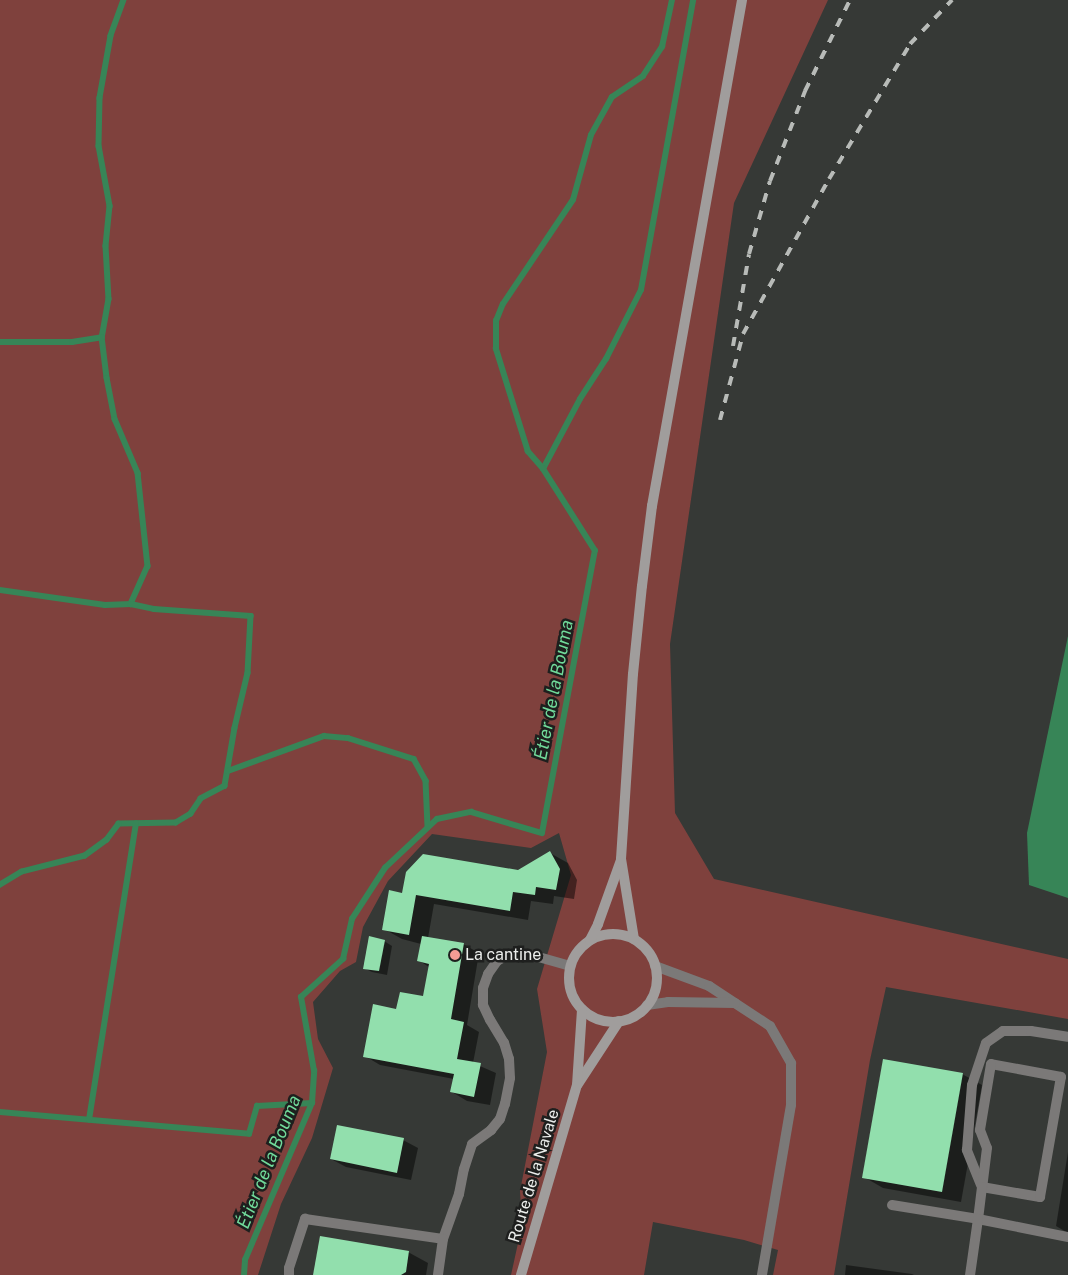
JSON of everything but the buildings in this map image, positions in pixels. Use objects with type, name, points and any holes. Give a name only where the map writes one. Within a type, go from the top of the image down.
[{"type":"main road","points":[[634,939],[621,859],[633,674],[652,506],[742,0]]},
{"type":"main road","points":[[590,940],[612,934],[634,939],[647,951],[655,966],[656,983],[647,1005],[635,1016],[618,1021],[602,1020],[582,1010],[570,990],[570,966],[577,951],[590,940],[598,924],[621,859]]},
{"type":"main road","name":"Route de la Navale","points":[[521,1275],[577,1085],[582,1010]]},
{"type":"main road","name":"Route de la Navale","points":[[577,1085],[618,1021]]},
{"type":"street","points":[[438,1275],[444,1239],[459,1194],[472,1144],[491,1130],[500,1119],[510,1078],[509,1060],[504,1043],[490,1020],[484,1005],[484,988],[488,974],[497,961],[508,955],[528,954],[570,966]]},
{"type":"street","points":[[655,966],[709,986],[770,1026],[791,1063],[791,1105],[762,1275]]},
{"type":"street","points":[[647,1005],[668,1002],[735,1003]]},
{"type":"street","points":[[982,1186],[967,1150],[972,1085],[986,1043],[1003,1031],[1031,1031],[1068,1037]]},
{"type":"street","points":[[970,1275],[982,1186],[988,1148],[980,1130],[991,1064],[1061,1077],[1040,1198],[982,1186]]},
{"type":"street","points":[[892,1205],[978,1219],[1068,1237]]},
{"type":"street","points":[[289,1275],[289,1268],[305,1219],[444,1239]]},
{"type":"shaded area","points":[[0,0],[828,0],[734,203],[670,644],[675,813],[714,879],[1068,959],[1068,1019],[886,987],[870,1060],[834,1275],[773,1275],[778,1250],[744,1240],[653,1222],[644,1275],[511,1275],[522,1225],[520,1191],[547,1052],[537,989],[571,875],[559,833],[531,848],[432,834],[388,881],[363,927],[356,962],[340,971],[313,1002],[318,1039],[333,1068],[312,1138],[281,1204],[258,1275],[0,1275]]},
{"type":"shaded area","points":[[1068,636],[1068,898],[1029,885],[1027,833]]},
{"type":"waterway","points":[[124,0],[111,36],[100,98],[99,146],[110,206],[106,246],[109,299],[102,337],[115,419],[138,473],[148,566],[131,604]]},
{"type":"waterway","name":"Étier de la Bouma","points":[[244,1275],[245,1260],[312,1103],[314,1071],[301,997],[343,959],[352,919],[385,868],[437,819],[471,812],[542,833],[595,551],[543,469],[528,452],[496,349],[496,321],[503,304],[573,200],[591,135],[612,97],[643,76],[662,47],[672,0]]},
{"type":"waterway","points":[[543,469],[580,399],[606,359],[641,290],[693,0]]},
{"type":"waterway","points":[[0,342],[72,342],[102,337]]},
{"type":"waterway","points":[[0,590],[105,605],[131,604],[154,609],[251,616],[248,673],[235,728],[225,786],[201,799],[191,814],[176,823],[119,824],[107,840],[85,856],[22,872],[0,885]]},
{"type":"waterway","points":[[228,771],[324,736],[348,738],[414,759],[426,781],[428,827]]},
{"type":"waterway","points":[[89,1120],[136,824]]},
{"type":"waterway","points":[[0,1112],[249,1134],[257,1106],[312,1103]]},
{"type":"railway","points":[[733,346],[749,254],[770,181],[805,91],[850,0]]},
{"type":"railway","points":[[720,420],[743,334],[829,179],[910,44],[952,0]]},
{"type":"place","name":"La cantine","points":[[455,955]]}]
